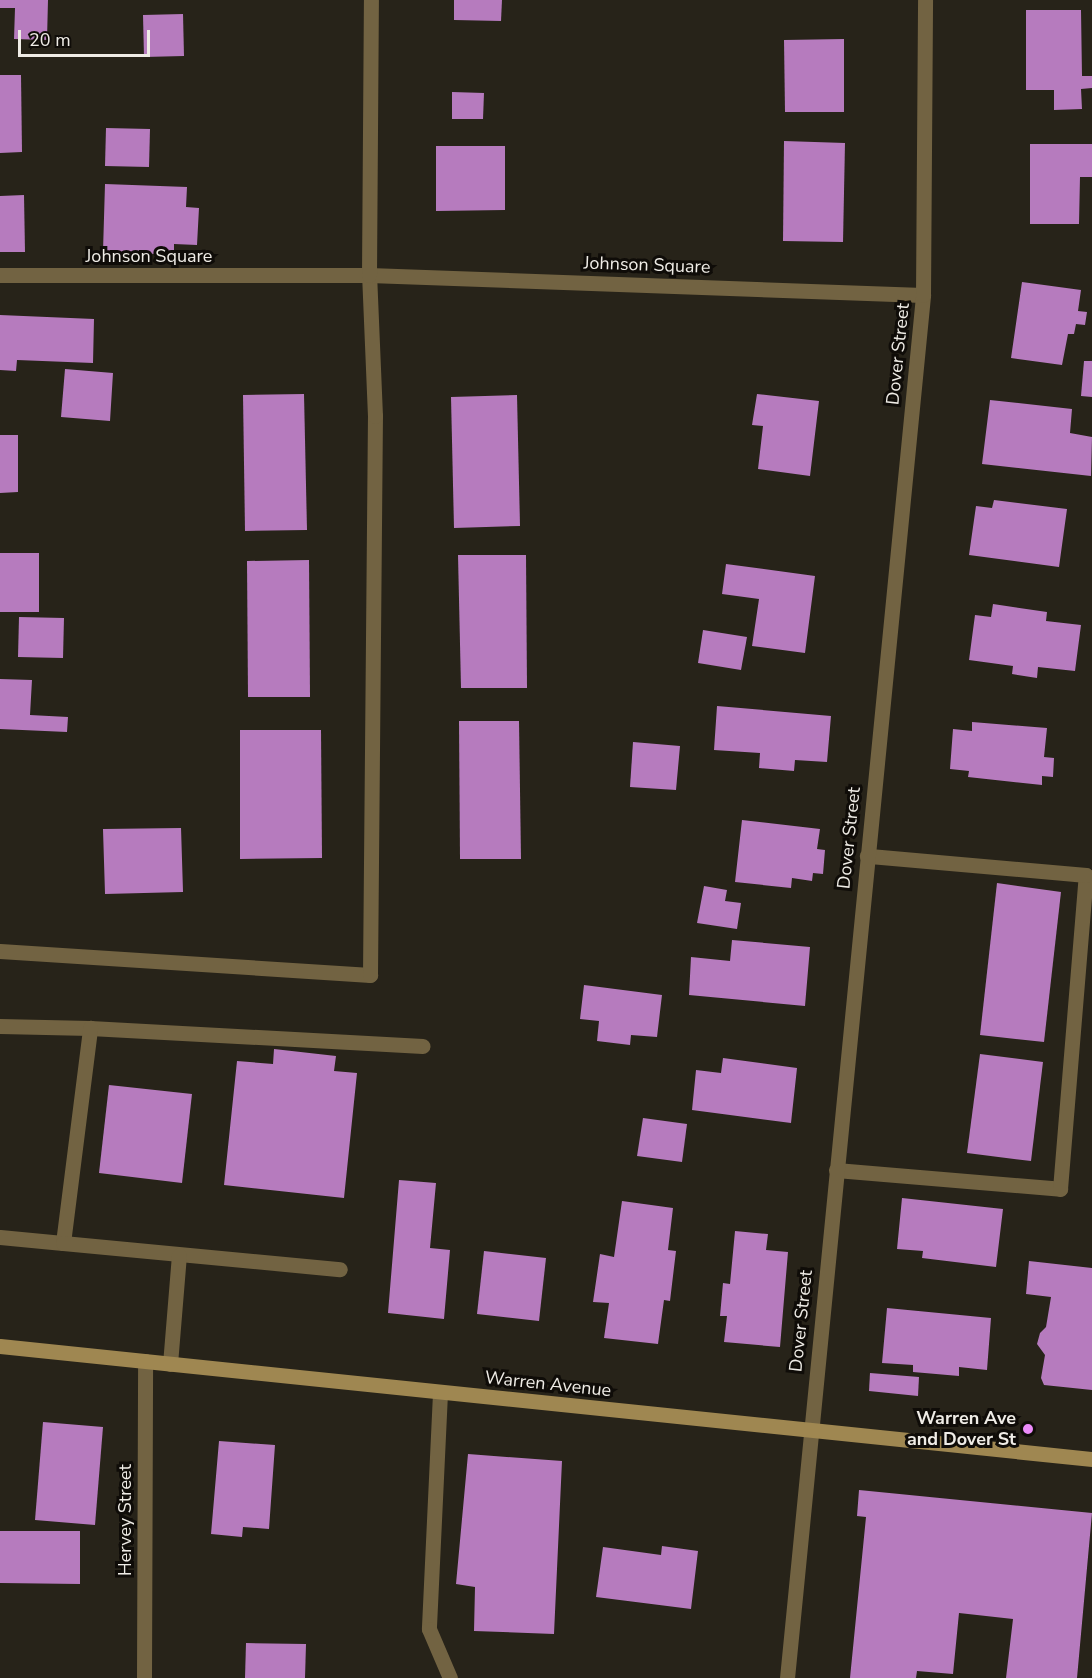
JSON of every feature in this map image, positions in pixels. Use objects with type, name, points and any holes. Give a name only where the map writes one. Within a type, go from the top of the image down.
[{"type":"main road","name":"Warren Avenue","points":[[0,1346],[1092,1459]]},
{"type":"street","points":[[0,951],[370,975],[375,416],[369,275],[371,0]]},
{"type":"street","name":"Dover Street","points":[[787,1678],[923,295],[926,0]]},
{"type":"street","name":"Johnson Square","points":[[0,275],[369,275],[923,295]]},
{"type":"street","points":[[836,1170],[1059,1189],[1086,875],[867,856]]},
{"type":"street","points":[[0,1026],[90,1028],[423,1046]]},
{"type":"street","points":[[63,1244],[90,1028]]},
{"type":"street","points":[[0,1237],[340,1269]]},
{"type":"street","points":[[170,1364],[179,1255]]},
{"type":"street","name":"Hervey Street","points":[[144,1678],[146,1361]]},
{"type":"street","points":[[440,1393],[429,1629],[450,1678]]},
{"type":"building","points":[[0,0],[48,0],[47,40],[14,39],[15,8],[0,8]]},
{"type":"building","points":[[454,0],[502,0],[501,21],[454,20]]},
{"type":"building","points":[[1026,10],[1081,10],[1082,76],[1092,76],[1092,88],[1081,89],[1082,109],[1054,110],[1054,90],[1026,90]]},
{"type":"building","points":[[183,14],[184,56],[144,57],[143,15]]},
{"type":"building","points":[[844,39],[844,112],[785,112],[784,40]]},
{"type":"building","points":[[0,75],[21,75],[22,152],[0,153]]},
{"type":"building","points":[[452,92],[484,93],[483,119],[452,119]]},
{"type":"building","points":[[106,128],[150,129],[149,167],[105,166]]},
{"type":"building","points":[[784,141],[845,143],[843,242],[783,241]]},
{"type":"building","points":[[1030,144],[1092,144],[1092,177],[1080,177],[1079,224],[1030,224]]},
{"type":"building","points":[[436,146],[505,146],[505,210],[436,211]]},
{"type":"building","points":[[105,184],[187,187],[186,207],[199,208],[197,245],[174,244],[174,255],[103,251]]},
{"type":"building","points":[[24,195],[25,252],[0,252],[0,196]]},
{"type":"building","points":[[1022,282],[1081,290],[1078,311],[1087,312],[1085,325],[1076,324],[1074,334],[1068,334],[1062,365],[1011,358]]},
{"type":"building","points":[[0,315],[94,319],[93,363],[17,360],[16,371],[0,370]]},
{"type":"building","points":[[1084,361],[1092,361],[1092,397],[1081,396]]},
{"type":"building","points":[[65,369],[113,373],[110,421],[61,417]]},
{"type":"building","points":[[304,394],[307,530],[245,531],[243,395]]},
{"type":"building","points":[[757,394],[819,401],[810,476],[758,469],[763,426],[752,425]]},
{"type":"building","points":[[517,395],[520,526],[454,528],[451,397]]},
{"type":"building","points":[[990,400],[1072,409],[1070,433],[1092,437],[1091,476],[982,464]]},
{"type":"building","points":[[0,435],[18,435],[18,492],[0,493]]},
{"type":"building","points":[[994,500],[1067,509],[1059,567],[969,555],[976,506],[992,508]]},
{"type":"building","points":[[0,553],[39,553],[39,612],[0,612]]},
{"type":"building","points":[[458,555],[526,555],[527,688],[461,688]]},
{"type":"building","points":[[309,560],[310,697],[248,697],[247,561]]},
{"type":"building","points":[[726,564],[815,576],[805,653],[752,646],[759,599],[722,594]]},
{"type":"building","points":[[993,604],[1047,612],[1046,621],[1081,625],[1075,671],[1038,667],[1037,678],[1012,674],[1013,666],[969,660],[975,615],[991,617]]},
{"type":"building","points":[[19,617],[64,618],[63,658],[18,657]]},
{"type":"building","points":[[703,630],[747,637],[741,670],[698,663]]},
{"type":"building","points":[[0,679],[32,680],[30,715],[68,717],[67,732],[0,729]]},
{"type":"building","points":[[717,706],[831,716],[827,762],[795,760],[794,771],[759,768],[760,753],[714,750]]},
{"type":"building","points":[[459,721],[519,721],[521,859],[460,859]]},
{"type":"building","points":[[972,722],[1047,728],[1044,757],[1054,758],[1053,777],[1042,776],[1042,785],[968,777],[969,771],[950,769],[953,729],[972,731]]},
{"type":"building","points":[[240,730],[321,730],[322,858],[240,859]]},
{"type":"building","points":[[633,742],[680,746],[676,790],[630,787]]},
{"type":"building","points":[[742,820],[820,829],[817,849],[825,850],[823,874],[813,873],[812,881],[792,878],[791,888],[735,882]]},
{"type":"building","points":[[181,828],[183,892],[105,894],[103,829]]},
{"type":"building","points":[[997,883],[1061,892],[1044,1042],[980,1035]]},
{"type":"building","points":[[704,886],[727,890],[725,901],[741,903],[737,929],[697,923]]},
{"type":"building","points":[[732,940],[810,947],[805,1006],[689,995],[691,957],[730,961]]},
{"type":"building","points":[[584,985],[662,995],[657,1037],[631,1035],[630,1045],[597,1041],[599,1021],[580,1019]]},
{"type":"building","points":[[274,1049],[336,1056],[334,1071],[357,1073],[344,1198],[224,1185],[237,1061],[273,1064]]},
{"type":"building","points":[[980,1054],[1043,1062],[1031,1161],[967,1153]]},
{"type":"building","points":[[723,1058],[797,1068],[791,1123],[692,1110],[696,1070],[721,1073]]},
{"type":"building","points":[[109,1085],[192,1094],[182,1183],[99,1173]]},
{"type":"building","points":[[643,1118],[687,1124],[682,1162],[637,1156]]},
{"type":"building","points":[[399,1180],[436,1183],[430,1248],[450,1250],[444,1319],[388,1313]]},
{"type":"building","points":[[902,1198],[1003,1209],[996,1267],[922,1258],[923,1251],[897,1249]]},
{"type":"building","points":[[622,1201],[673,1208],[668,1250],[676,1251],[670,1301],[664,1300],[658,1344],[604,1338],[609,1303],[593,1302],[600,1254],[614,1257]]},
{"type":"building","points":[[735,1231],[768,1234],[766,1250],[788,1252],[780,1347],[724,1342],[727,1316],[720,1316],[723,1283],[730,1284]]},
{"type":"building","points":[[484,1251],[546,1258],[539,1321],[477,1314]]},
{"type":"building","points":[[1029,1261],[1092,1268],[1092,1390],[1044,1385],[1041,1378],[1045,1355],[1037,1344],[1040,1333],[1046,1327],[1051,1297],[1026,1294]]},
{"type":"building","points":[[887,1308],[991,1318],[987,1370],[959,1367],[959,1376],[913,1372],[913,1365],[882,1363]]},
{"type":"building","points":[[870,1373],[919,1377],[918,1396],[869,1391]]},
{"type":"building","points":[[43,1422],[103,1427],[95,1525],[35,1520]]},
{"type":"building","points":[[219,1441],[275,1445],[269,1529],[243,1527],[242,1537],[211,1534]]},
{"type":"building","points":[[468,1454],[562,1461],[554,1634],[474,1631],[475,1587],[456,1584]]},
{"type":"building","points":[[859,1490],[1092,1513],[1077,1678],[1006,1678],[1013,1619],[959,1613],[953,1674],[917,1671],[916,1678],[850,1678],[866,1517],[857,1516]]},
{"type":"building","points":[[0,1531],[80,1531],[80,1584],[0,1583]]},
{"type":"building","points":[[662,1546],[698,1551],[691,1609],[596,1597],[603,1547],[661,1555]]},
{"type":"building","points":[[246,1643],[306,1644],[305,1678],[245,1678]]},
{"type":"place","name":"Warren Ave and Dover St","points":[[1028,1429]]}]
